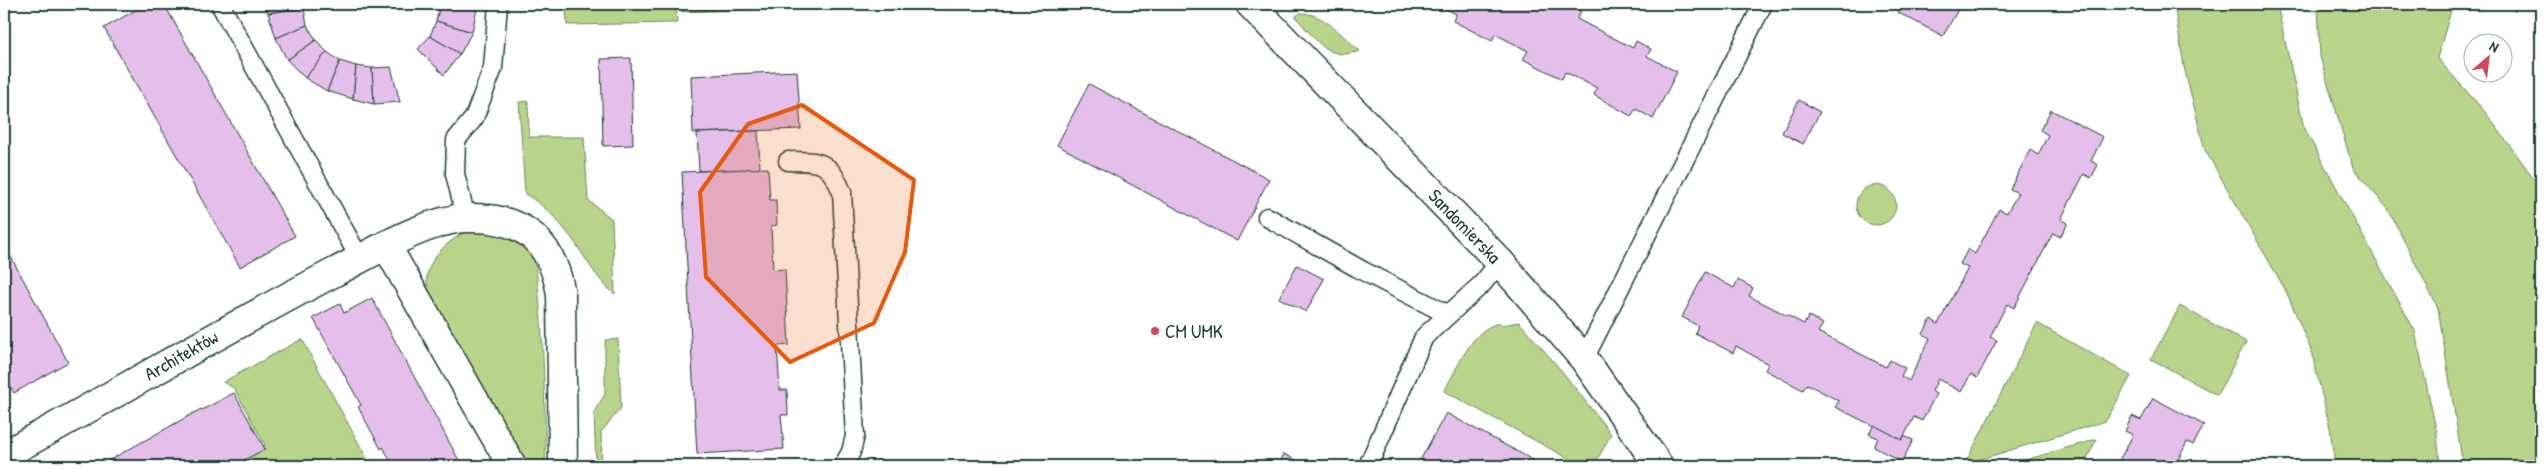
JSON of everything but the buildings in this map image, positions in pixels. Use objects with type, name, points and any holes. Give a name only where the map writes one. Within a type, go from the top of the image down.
[{"type":"street","name":"Sandomierska","points":[[1250,4],[1500,262],[1584,359],[1659,466]]},
{"type":"street","name":"Architektów","points":[[4,455],[242,320],[386,245],[436,225],[466,218],[494,219],[521,228],[545,247],[557,271],[561,294],[563,466]]},
{"type":"street","points":[[386,245],[512,466]]},
{"type":"lane","points":[[220,4],[360,259]]},
{"type":"lane","points":[[466,218],[456,174],[456,140],[474,118],[493,68],[498,4]]},
{"type":"lane","points":[[1584,359],[1763,4]]},
{"type":"lane","points":[[788,161],[812,161],[825,164],[834,174],[842,192],[855,436],[851,452],[843,466]]},
{"type":"lane","points":[[1267,217],[1363,271],[1447,314]]},
{"type":"lane","points":[[1372,465],[1424,337],[1482,284],[1500,262]]},
{"type":"highlighted area","points":[[802,105],[914,180],[905,252],[874,323],[790,362],[706,277],[700,192],[748,124]]},
{"type":"green space","points":[[566,4],[676,4],[677,23],[567,25]]},
{"type":"green space","points":[[681,4],[902,4],[682,12]]},
{"type":"green space","points":[[2174,4],[2277,4],[2304,128],[2415,331],[2437,434],[2440,466],[2335,466],[2330,428],[2311,350],[2286,291],[2205,150],[2184,67]]},
{"type":"green space","points":[[2318,4],[2453,4],[2437,58],[2486,113],[2541,188],[2538,257],[2541,266],[2541,466],[2463,466],[2438,308],[2388,209],[2353,168],[2320,57]]},
{"type":"green space","points":[[1300,13],[1325,21],[1360,51],[1339,54],[1324,47],[1297,19],[1296,16]]},
{"type":"green space","points":[[528,101],[529,137],[584,137],[588,200],[612,219],[615,294],[596,274],[560,224],[544,207],[525,194],[519,102]]},
{"type":"green space","points":[[1872,185],[1880,185],[1887,188],[1893,194],[1896,205],[1893,216],[1887,222],[1880,225],[1872,225],[1865,222],[1859,216],[1856,209],[1856,201],[1859,194],[1865,188]]},
{"type":"green space","points":[[467,231],[494,233],[511,238],[526,247],[532,255],[536,268],[541,322],[545,466],[523,466],[431,299],[427,278],[429,268],[442,249]]},
{"type":"green space","points":[[2180,306],[2246,342],[2217,395],[2151,359]]},
{"type":"green space","points":[[1519,322],[1561,370],[1611,434],[1594,466],[1582,466],[1444,391],[1466,351],[1481,333],[1499,323],[1502,325]]},
{"type":"green space","points":[[2037,323],[2131,376],[2106,421],[1965,464]]},
{"type":"green space","points":[[302,339],[371,466],[226,466],[265,445],[234,388],[223,382]]},
{"type":"green space","points":[[618,339],[621,408],[601,432],[602,466],[596,466],[594,412],[605,394],[605,340]]},
{"type":"green space","points":[[2097,439],[2083,466],[2005,466]]},
{"type":"place","name":"CM UMK","points":[[1155,331]]}]
